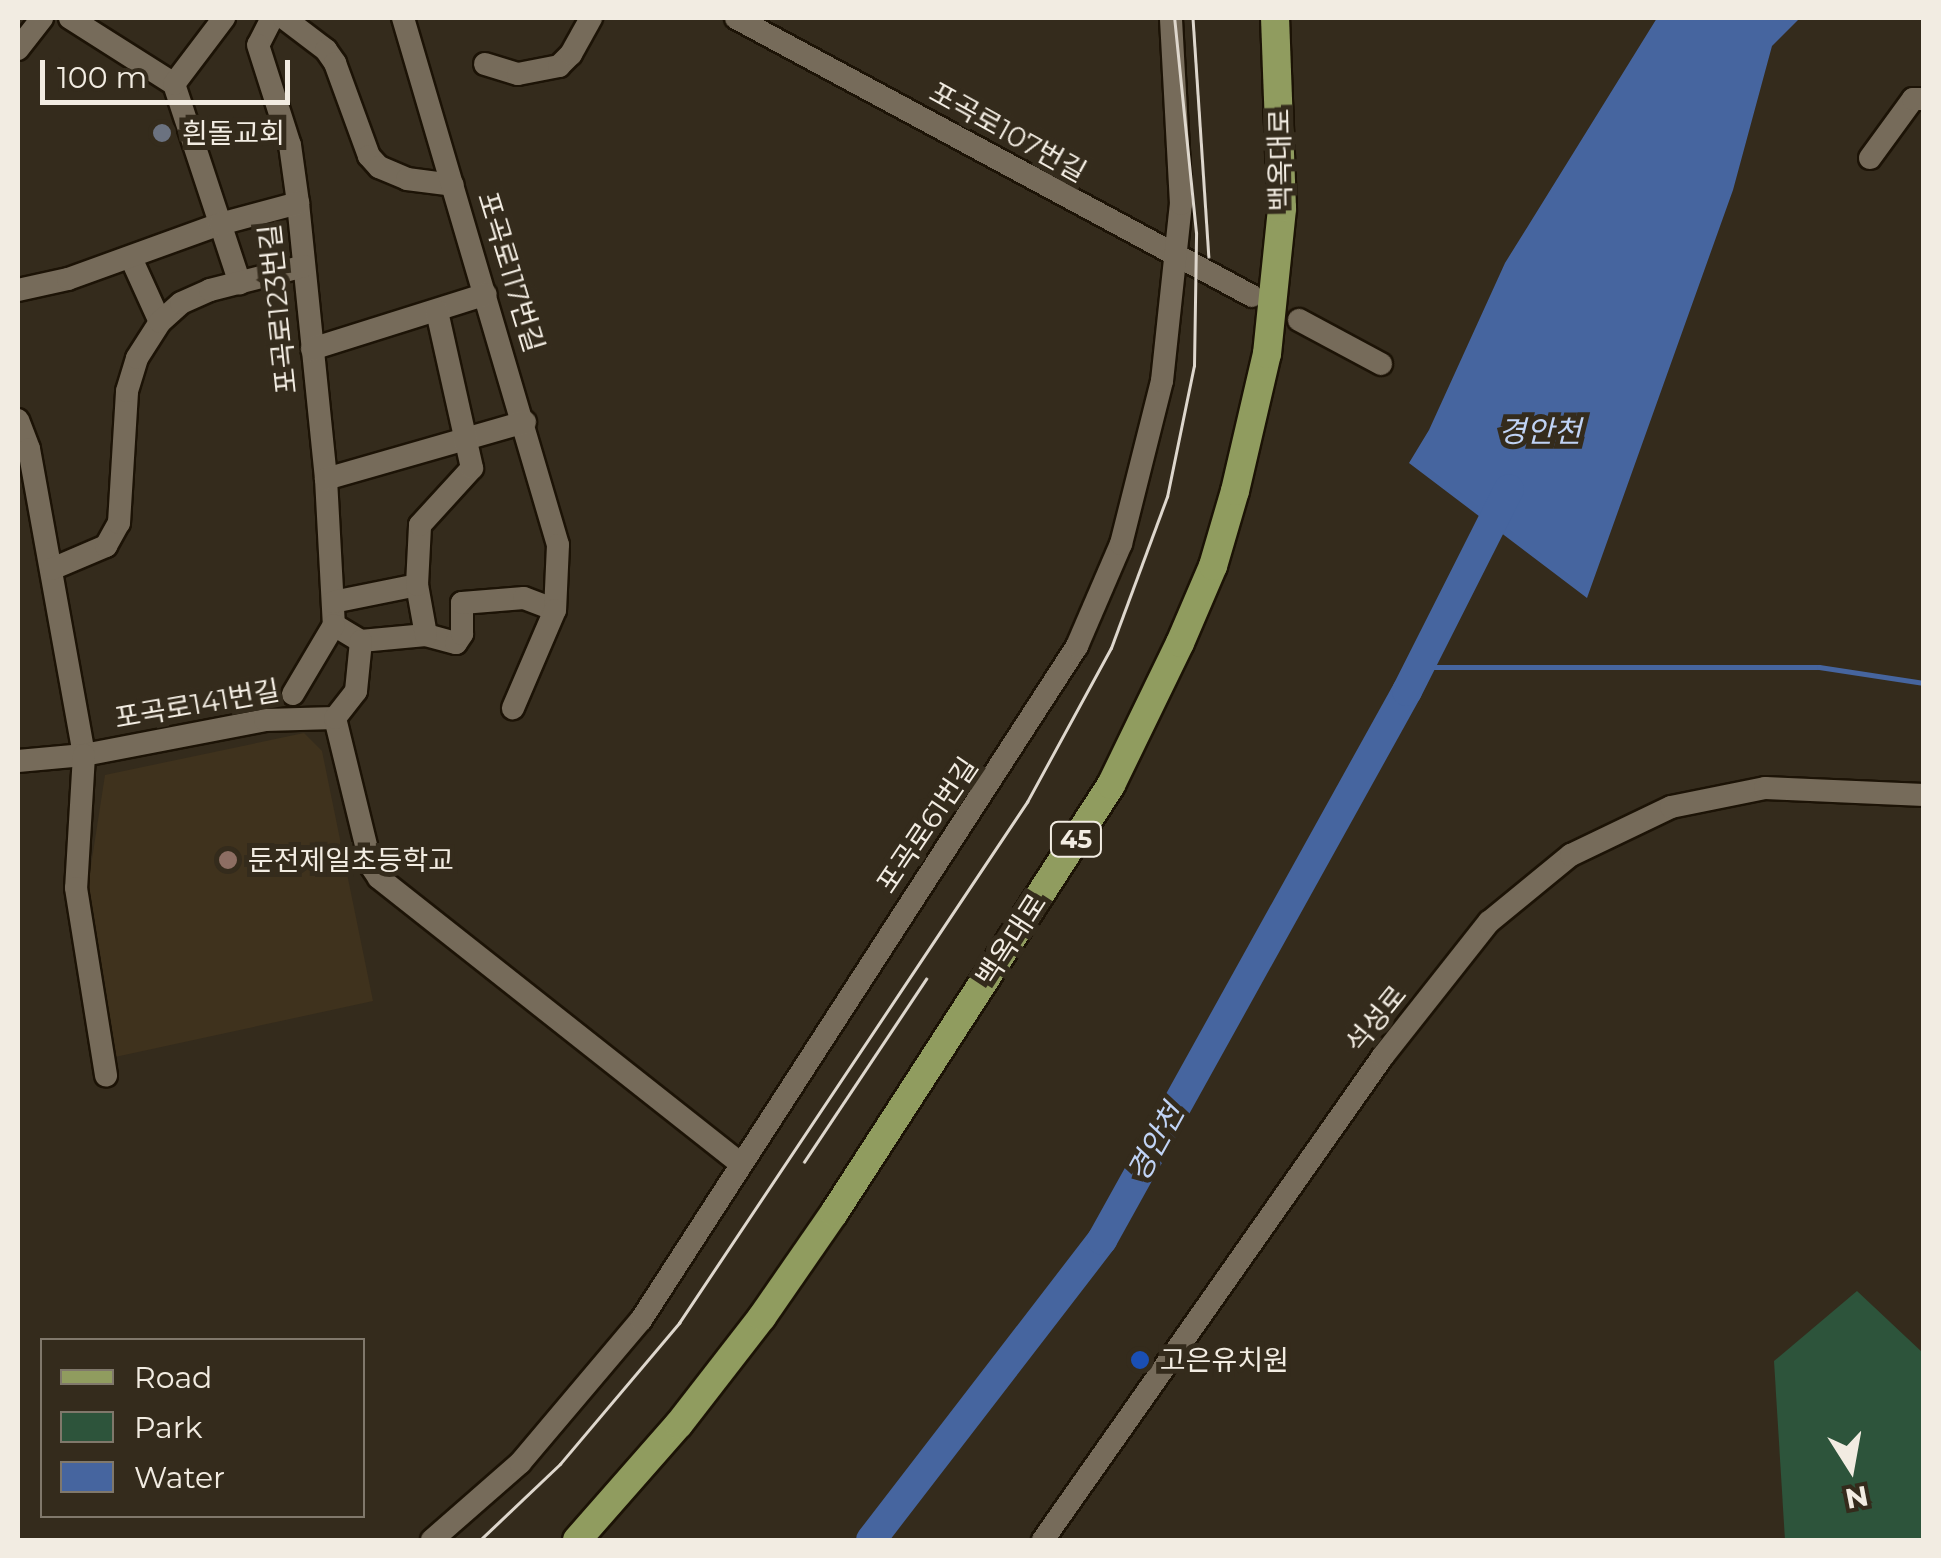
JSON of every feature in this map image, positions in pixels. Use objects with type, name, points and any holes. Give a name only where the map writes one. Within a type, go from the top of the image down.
[{"type":"main road","name":"백옥대로","points":[[577,1540],[691,1408],[762,1317],[834,1213],[1111,785],[1180,643],[1212,566],[1236,491],[1267,354],[1282,208],[1275,18]]},
{"type":"street","points":[[18,49],[42,18]]},
{"type":"street","points":[[70,18],[174,84],[240,283]]},
{"type":"street","points":[[174,84],[224,18]]},
{"type":"street","name":"포곡로123번길","points":[[272,18],[258,46],[290,145],[298,202],[326,480],[333,614]]},
{"type":"street","points":[[284,18],[326,50],[336,63],[369,156],[380,167],[407,179],[453,185]]},
{"type":"street","name":"포곡로117번길","points":[[403,18],[558,545],[555,610]]},
{"type":"street","points":[[485,64],[518,74],[559,66],[571,54],[591,18]]},
{"type":"street","name":"포곡로107번길","points":[[736,18],[1178,260],[1252,296]]},
{"type":"street","name":"포곡로61번길","points":[[432,1540],[520,1463],[641,1320],[1076,646],[1121,544],[1162,382],[1178,260],[1180,151],[1172,18]]},
{"type":"street","points":[[1870,158],[1913,100],[1924,99]]},
{"type":"street","points":[[18,290],[131,258],[220,224],[298,202]]},
{"type":"street","points":[[131,258],[160,322]]},
{"type":"street","points":[[52,569],[106,546],[119,523],[127,390],[137,358],[160,322],[181,303],[304,266]]},
{"type":"street","points":[[312,349],[486,294]]},
{"type":"street","points":[[426,635],[418,585],[420,526],[472,468],[437,311]]},
{"type":"street","points":[[1299,320],[1381,364]]},
{"type":"street","name":"포곡로141번길","points":[[18,420],[29,449],[84,756],[265,720],[336,718]]},
{"type":"street","points":[[326,480],[524,422]]},
{"type":"street","points":[[293,694],[333,614],[418,585]]},
{"type":"street","points":[[333,614],[361,641],[426,635],[456,642],[462,634],[462,603],[476,598],[524,598],[555,610],[513,708]]},
{"type":"street","points":[[361,641],[356,690],[336,718],[370,866],[379,878],[741,1164]]},
{"type":"street","points":[[18,761],[84,756],[76,888],[106,1076]]},
{"type":"street","name":"석성로","points":[[1043,1540],[1382,1056],[1489,922],[1572,856],[1671,807],[1764,788],[1924,795]]},
{"type":"shaded area","name":"둔전제일초등학교","points":[[304,733],[322,751],[373,1001],[115,1057],[88,885],[105,775]]},
{"type":"green space","points":[[1857,1291],[1923,1353],[1923,1540],[1785,1540],[1774,1361]]},
{"type":"water","name":"경안천","points":[[1657,18],[1800,18],[1772,46],[1733,190],[1587,598],[1409,463],[1429,430],[1505,263]]},
{"type":"waterway","name":"경안천","points":[[871,1540],[1102,1240],[1407,691],[1509,489]]},
{"type":"waterway","points":[[1419,667],[1819,667],[1924,683]]},
{"type":"tram line","points":[[480,1540],[560,1464],[679,1323],[1027,802],[1111,648],[1167,497],[1194,366],[1196,233],[1174,18]]},
{"type":"tram line","points":[[1193,18],[1209,256]]},
{"type":"tram line","points":[[804,1162],[926,979]]},
{"type":"place","name":"흰돌교회","points":[[162,133]]},
{"type":"place","name":"둔전제일초등학교","points":[[228,860]]},
{"type":"place","name":"고은유치원","points":[[1140,1360]]}]
